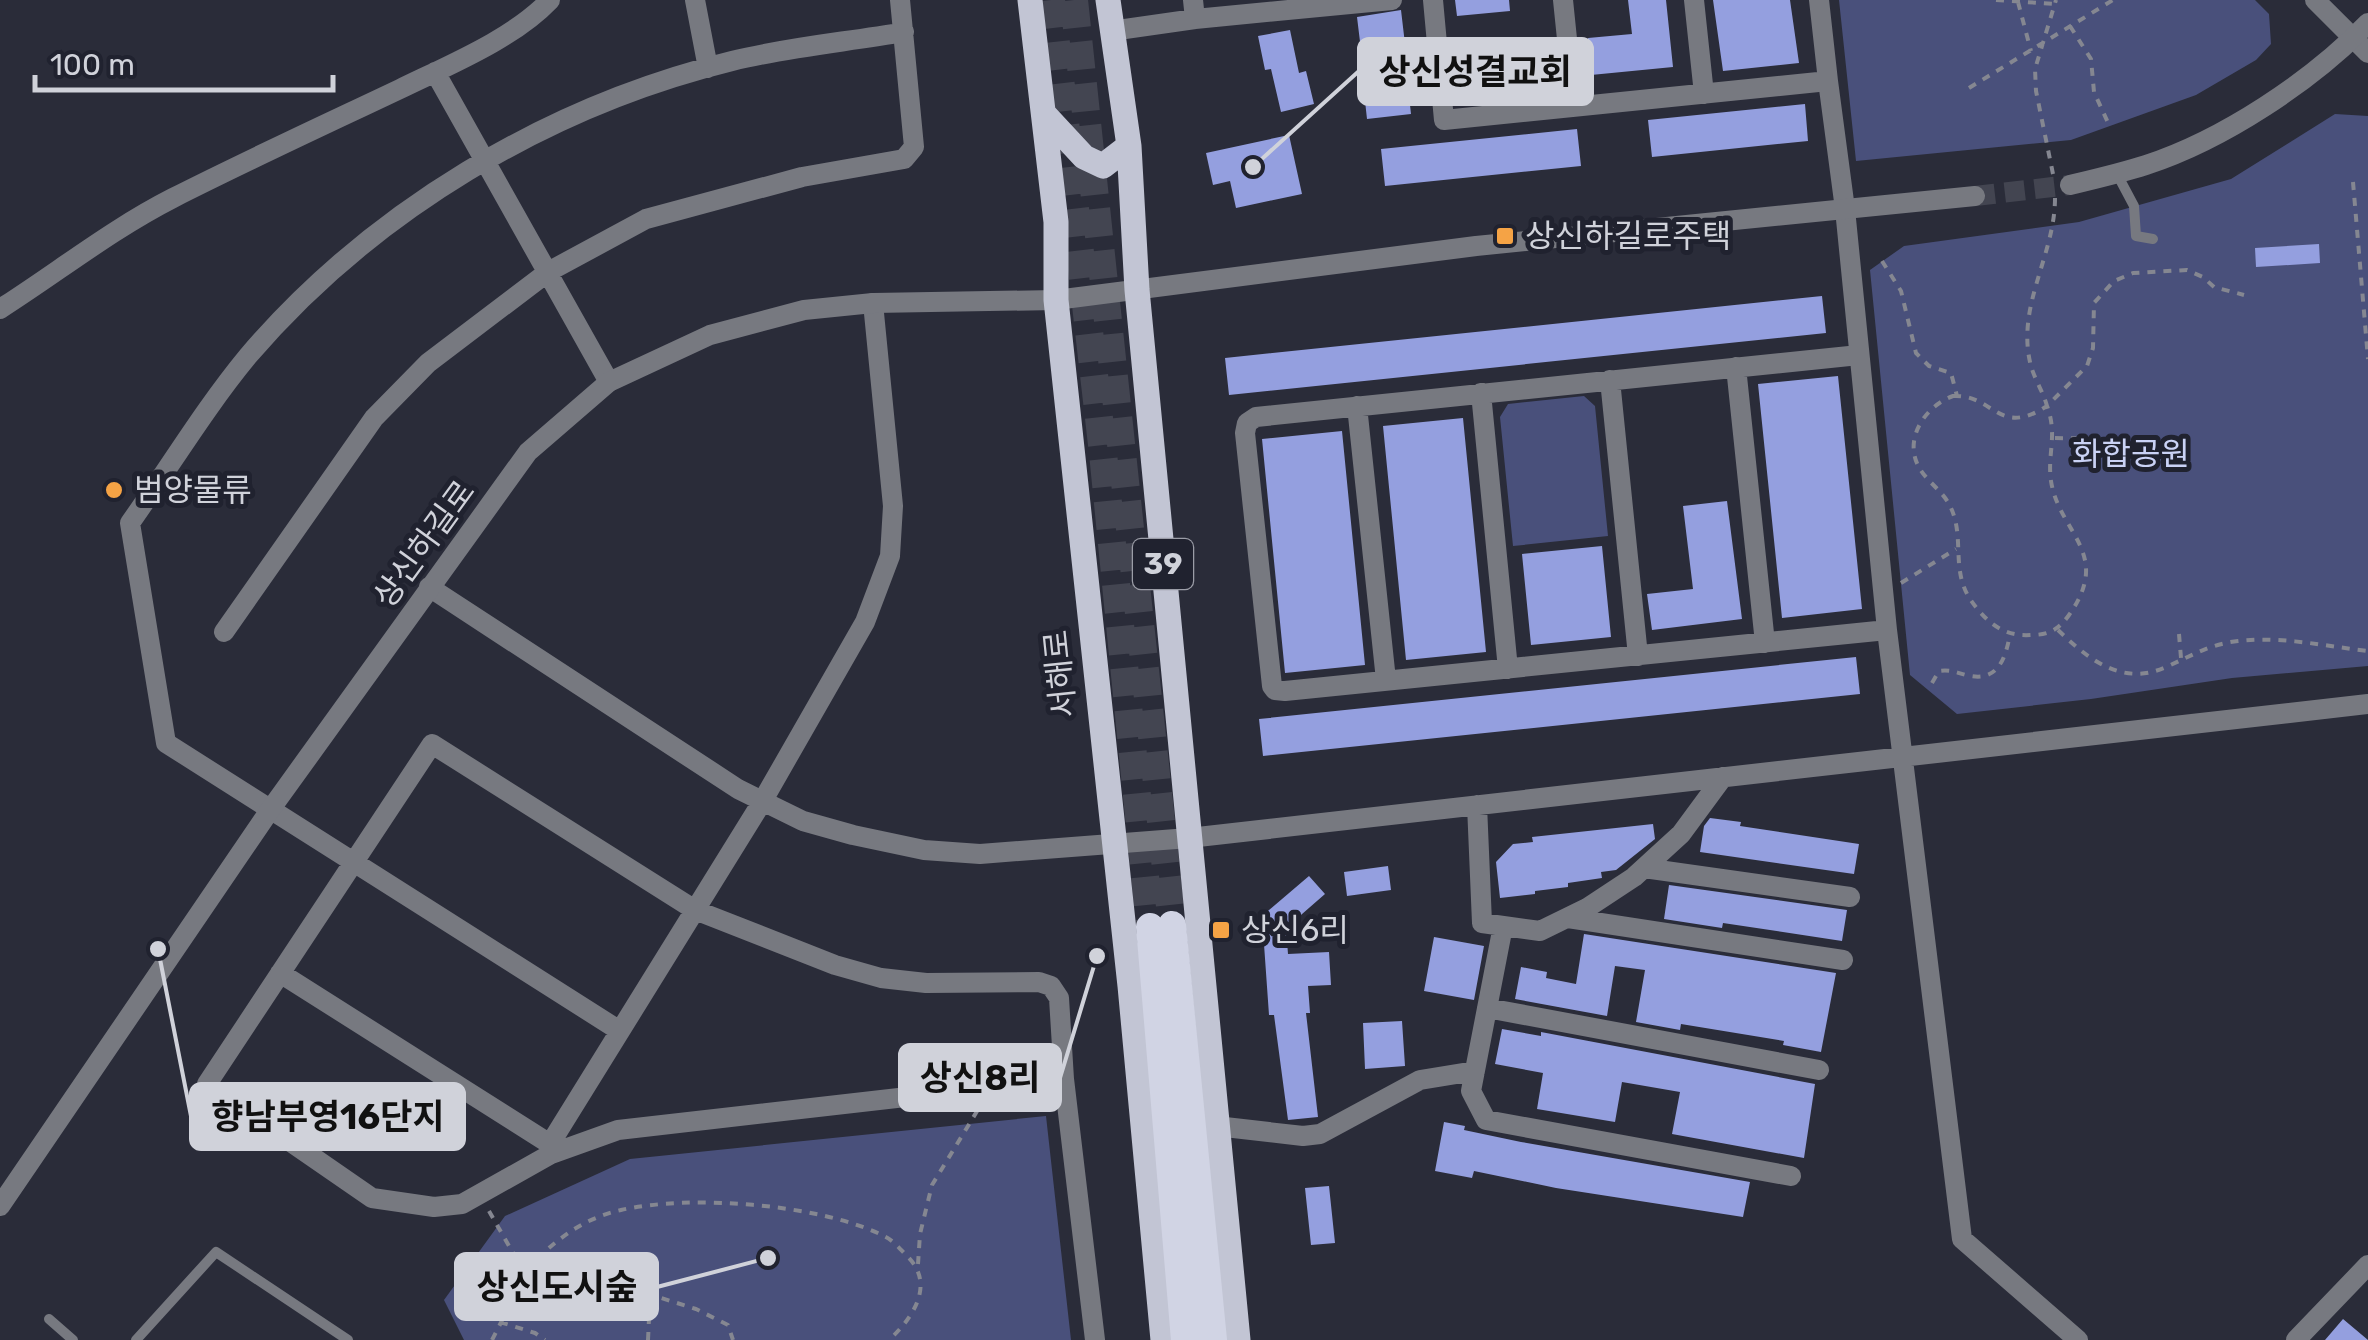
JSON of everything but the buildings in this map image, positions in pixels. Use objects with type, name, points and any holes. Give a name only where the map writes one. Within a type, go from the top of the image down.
[{"type":"highway","name":"서해로","points":[[1161,930],[1185,1340]]},
{"type":"highway","name":"서해로","points":[[1161,930],[1213,1340]]},
{"type":"main road","name":"서해로","points":[[1030,0],[1056,222],[1056,300],[1113,844],[1161,930],[1216,1126],[1238,1340]]},
{"type":"main road","name":"서해로","points":[[1108,0],[1129,146],[1137,290],[1189,838],[1161,930],[1163,1340]]},
{"type":"main road","points":[[1045,115],[1084,157],[1103,166],[1129,146]]},
{"type":"street","points":[[0,309],[74,262],[118,228],[171,198],[435,72],[531,21],[550,0]]},
{"type":"street","points":[[695,0],[708,68]]},
{"type":"street","points":[[224,632],[374,418],[428,364],[548,272],[646,219],[802,178],[904,159],[914,147],[900,0]]},
{"type":"street","points":[[1112,31],[1194,10],[1392,0]]},
{"type":"street","points":[[1434,0],[1444,120],[1828,81]]},
{"type":"street","points":[[1563,0],[1574,107]]},
{"type":"street","points":[[1694,0],[1704,94]]},
{"type":"street","points":[[1819,0],[1886,630],[1962,1239],[2078,1340]]},
{"type":"street","points":[[2059,186],[2148,165],[2221,133],[2363,38],[2315,0]]},
{"type":"street","points":[[620,1030],[166,742],[130,523],[247,358],[298,304],[374,236],[520,139],[606,101],[732,60],[904,32]]},
{"type":"street","points":[[435,72],[609,382]]},
{"type":"street","name":"상신하길로","points":[[0,1206],[270,810],[528,452],[609,382],[710,335],[804,310],[873,304],[1056,300],[1476,246],[1974,196]]},
{"type":"street","points":[[550,1149],[762,802],[865,622],[890,556],[894,506],[873,304]]},
{"type":"street","points":[[1858,355],[1262,415],[1247,423],[1270,680],[1280,692],[1886,630]]},
{"type":"street","points":[[1736,367],[1765,643]]},
{"type":"street","points":[[1610,380],[1638,656]]},
{"type":"street","points":[[1481,393],[1508,669]]},
{"type":"street","points":[[1357,406],[1386,680]]},
{"type":"street","points":[[429,588],[762,802],[802,821],[924,850],[980,854],[1189,838],[2368,704]]},
{"type":"street","points":[[1064,1080],[618,1130],[550,1149],[462,1204],[434,1207],[372,1198],[207,1084],[432,744],[695,910],[835,965],[881,978],[926,983],[1046,983],[1060,998],[1064,1080],[1095,1340]]},
{"type":"street","points":[[1477,805],[1482,923],[1540,931],[1568,918],[1644,868],[1681,834],[1724,777]]},
{"type":"street","points":[[1644,868],[1850,897]]},
{"type":"street","points":[[1568,918],[1843,960]]},
{"type":"street","points":[[1503,926],[1471,1091],[1486,1120],[1791,1176]]},
{"type":"street","points":[[280,973],[550,1149]]},
{"type":"street","points":[[1487,1008],[1818,1070]]},
{"type":"street","points":[[1216,1126],[1303,1136],[1320,1134],[1420,1080],[1475,1071]]},
{"type":"street","points":[[2296,1340],[2368,1265]]},
{"type":"lane","points":[[2116,173],[2134,206],[2136,236],[2153,239]]},
{"type":"lane","points":[[136,1340],[216,1252],[348,1340]]},
{"type":"lane","points":[[49,1319],[73,1340]]},
{"type":"path","points":[[1996,0],[2056,2],[2035,68],[2036,91],[2059,186],[2049,245],[2032,292],[2028,335],[2030,366],[2048,406],[2054,438],[2050,478],[2082,550],[2085,571],[2077,603],[2058,630],[2037,635],[2000,631],[1969,598],[1959,571],[1959,526],[1943,494],[1918,468],[1916,441],[1923,416],[1940,401],[1957,396],[1975,398],[2006,418],[2035,414],[2048,406],[2087,366],[2093,348],[2094,304],[2104,288],[2133,273],[2187,270],[2214,287],[2244,295]]},
{"type":"path","points":[[1969,88],[2113,0]]},
{"type":"path","points":[[2018,2],[2030,51]]},
{"type":"path","points":[[2070,26],[2090,58],[2094,92],[2110,127]]},
{"type":"path","points":[[2354,182],[2368,358]]},
{"type":"path","points":[[2357,238],[2368,237]]},
{"type":"path","points":[[1882,261],[1901,290],[1916,353],[1929,366],[1951,373],[1957,396]]},
{"type":"path","points":[[2054,438],[2108,439]]},
{"type":"path","points":[[1900,583],[1957,548]]},
{"type":"path","points":[[2058,630],[2091,661],[2119,672],[2165,668],[2214,645],[2273,638],[2368,651]]},
{"type":"path","points":[[1932,683],[1945,669],[1974,677],[1992,674],[2006,652],[2010,634]]},
{"type":"path","points":[[2178,634],[2181,658]]},
{"type":"path","points":[[889,1340],[905,1325],[921,1293],[920,1234],[932,1185],[992,1087]]},
{"type":"path","points":[[480,1194],[513,1253],[531,1264]]},
{"type":"path","points":[[492,1340],[531,1264],[567,1230],[620,1210],[681,1202],[754,1206],[831,1217],[887,1237],[918,1266]]},
{"type":"path","points":[[537,1259],[696,1309],[728,1325],[733,1340]]},
{"type":"path","points":[[648,1340],[656,1298]]},
{"type":"path","points":[[500,1322],[545,1340]]},
{"type":"green space","points":[[1839,0],[2255,0],[2269,14],[2271,44],[2256,60],[2196,95],[2071,140],[1856,161]]},
{"type":"green space","name":"화합공원","points":[[2335,114],[2368,116],[2368,666],[2232,678],[1957,714],[1910,675],[1870,270],[1904,246],[2079,222],[2231,179]]},
{"type":"green space","points":[[1584,396],[1595,406],[1608,536],[1513,546],[1500,417],[1508,404]]},
{"type":"green space","points":[[1046,1116],[1071,1340],[464,1340],[444,1300],[505,1216],[630,1159]]},
{"type":"tunnel","points":[[1051,0],[1103,453],[1150,927]]},
{"type":"tunnel","points":[[1074,0],[1172,925]]},
{"type":"tunnel","points":[[1975,196],[2070,185]]},
{"type":"place","name":"상신성결교회","points":[[1253,167]]},
{"type":"place","name":"상신하길로주택","points":[[1505,236]]},
{"type":"place","name":"범양물류","points":[[114,490]]},
{"type":"place","name":"상신6리","points":[[1221,930]]},
{"type":"place","name":"향남부영16단지","points":[[158,949]]},
{"type":"place","name":"상신8리","points":[[1097,956]]},
{"type":"place","name":"상신도시숲","points":[[768,1258]]}]
